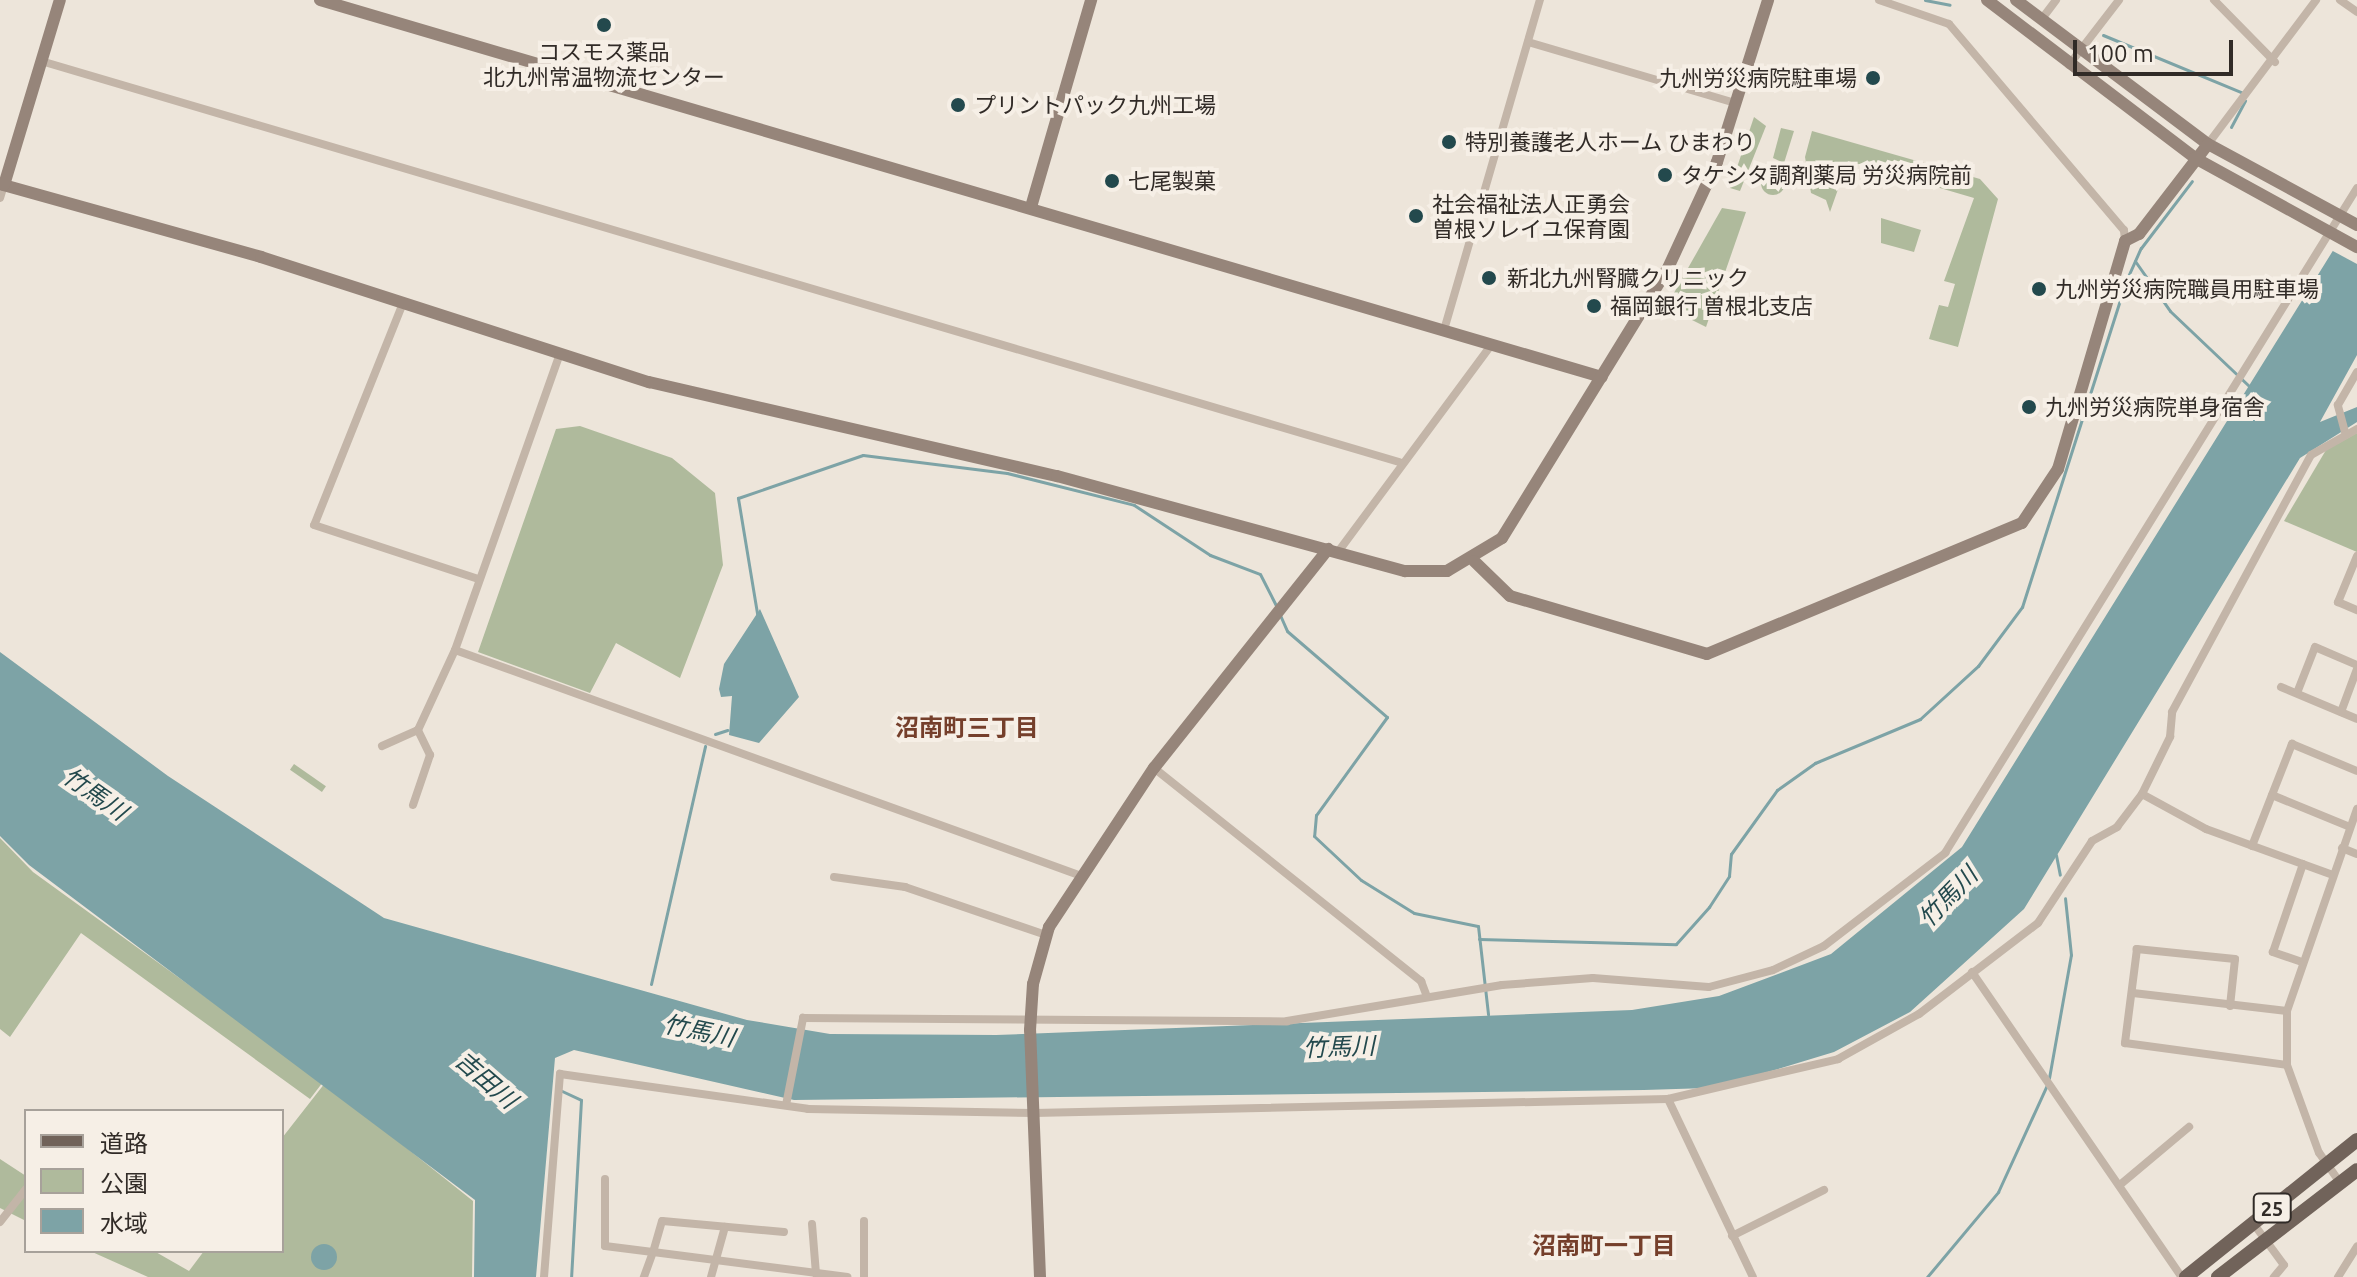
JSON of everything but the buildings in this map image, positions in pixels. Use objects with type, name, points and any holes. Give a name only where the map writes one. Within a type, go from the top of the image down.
[{"type":"main road","name":"25","points":[[2184,1277],[2357,1140]]},
{"type":"main road","name":"25","points":[[2218,1277],[2357,1170]]},
{"type":"street","points":[[60,0],[1,189],[403,303],[559,356],[1425,573],[1474,561],[1508,530],[1602,377],[1698,208],[1768,0]]},
{"type":"street","points":[[320,0],[1602,377]]},
{"type":"street","points":[[1031,207],[1091,0]]},
{"type":"street","points":[[1444,330],[1540,0]]},
{"type":"street","points":[[1474,561],[1510,596],[1707,654],[2022,523],[2058,469],[2125,241],[2124,230],[1949,24],[1879,0]]},
{"type":"street","points":[[1987,0],[2195,158],[2357,247]]},
{"type":"street","points":[[2016,0],[2208,144],[2357,225]]},
{"type":"street","points":[[2041,20],[2056,0]]},
{"type":"street","points":[[2069,65],[2119,0]]},
{"type":"street","points":[[2214,0],[2275,62]]},
{"type":"street","points":[[2125,241],[2139,234],[2195,158],[2275,62],[2316,0]]},
{"type":"street","points":[[2340,0],[2357,12]]},
{"type":"street","points":[[1528,42],[1735,103]]},
{"type":"street","points":[[41,61],[1399,462]]},
{"type":"street","points":[[787,1103],[799,1022],[1030,1026],[1287,1021],[1426,994],[1593,978],[1709,987],[1773,970],[1824,946],[1905,889],[1945,853],[2332,234],[2357,188]]},
{"type":"street","points":[[403,303],[314,525],[478,579]]},
{"type":"street","points":[[1040,1277],[1030,1026],[1046,935],[1079,875],[1154,768],[1274,617],[1333,550],[1492,344]]},
{"type":"street","points":[[382,746],[418,730],[455,650],[559,356]]},
{"type":"street","points":[[2345,432],[2339,413],[2357,372]]},
{"type":"street","points":[[544,1277],[560,1074],[787,1103],[1033,1110],[1668,1099],[1838,1059],[1919,1014],[2038,923],[2092,841],[2117,827],[2142,794],[2170,737],[2172,712],[2253,553],[2311,455],[2345,432],[2357,429]]},
{"type":"street","points":[[2357,556],[2338,602],[2357,610]]},
{"type":"street","points":[[2297,693],[2315,647],[2357,667],[2341,712]]},
{"type":"street","points":[[455,650],[1079,875]]},
{"type":"street","points":[[2281,687],[2357,719]]},
{"type":"street","points":[[413,805],[430,755],[418,730]]},
{"type":"street","points":[[2252,846],[2292,744],[2357,771]]},
{"type":"street","points":[[1154,768],[1421,981],[1426,994]]},
{"type":"street","points":[[2142,794],[2252,846],[2333,875]]},
{"type":"street","points":[[2272,795],[2350,827]]},
{"type":"street","points":[[2341,1184],[2326,1165],[2287,1065],[2287,1011],[2357,809]]},
{"type":"street","points":[[2342,848],[2357,854]]},
{"type":"street","points":[[2302,962],[2273,952],[2303,864]]},
{"type":"street","points":[[834,877],[905,887],[1046,935]]},
{"type":"street","points":[[2230,1006],[2235,959],[2137,949],[2125,1043],[2287,1065]]},
{"type":"street","points":[[1972,972],[2184,1277]]},
{"type":"street","points":[[2133,993],[2287,1011]]},
{"type":"street","points":[[1668,1099],[1753,1277]]},
{"type":"street","points":[[2121,1184],[2189,1127]]},
{"type":"street","points":[[605,1179],[605,1246],[715,1260],[780,1273],[847,1277]]},
{"type":"street","points":[[1732,1236],[1824,1190]]},
{"type":"street","points":[[0,1222],[24,1192]]},
{"type":"street","points":[[644,1277],[662,1221],[784,1232]]},
{"type":"street","points":[[864,1221],[864,1277]]},
{"type":"street","points":[[2253,1223],[2284,1265],[2274,1277]]},
{"type":"street","points":[[812,1224],[816,1274]]},
{"type":"street","points":[[711,1277],[725,1227]]},
{"type":"street","points":[[2338,1277],[2357,1247]]},
{"type":"green space","points":[[1754,117],[1766,126],[1740,191],[1730,188]]},
{"type":"green space","points":[[1781,128],[1794,131],[1784,163],[1773,158]]},
{"type":"green space","points":[[1812,131],[1980,179],[1998,199],[1958,347],[1929,339],[1939,305],[1948,307],[1955,284],[1944,281],[1974,198],[1848,161],[1830,212],[1826,200],[1811,193],[1805,157]]},
{"type":"green space","points":[[1773,171],[1784,178],[1785,183],[1778,194],[1773,195],[1762,188],[1761,183],[1768,172]]},
{"type":"green space","points":[[1722,208],[1746,212],[1706,327],[1666,307]]},
{"type":"green space","points":[[1881,218],[1921,230],[1914,252],[1881,243]]},
{"type":"green space","points":[[580,426],[672,458],[715,493],[723,565],[680,678],[616,643],[590,693],[478,652],[556,429]]},
{"type":"green space","points":[[2357,433],[2357,552],[2284,521],[2326,450]]},
{"type":"green space","points":[[294,764],[326,786],[322,792],[290,770]]},
{"type":"green space","points":[[0,838],[33,872],[323,1082],[310,1099],[81,933],[10,1037],[0,1029]]},
{"type":"green space","points":[[325,1083],[473,1201],[472,1277],[148,1277],[94,1253],[158,1253],[189,1271],[202,1253],[284,1253],[284,1135]]},
{"type":"green space","points":[[0,1159],[24,1175],[24,1220],[0,1208]]},
{"type":"water","points":[[2357,212],[2357,355],[2320,422],[2357,407],[2357,422],[2300,458],[2024,909],[1910,1012],[1834,1052],[1708,1088],[794,1100],[574,1050],[555,1058],[536,1277],[474,1277],[475,1200],[29,865],[0,836],[0,652],[168,776],[384,918],[747,1020],[830,1034],[996,1035],[1632,1010],[1719,996],[1831,954],[1962,847]]},
{"type":"water","points":[[760,609],[799,697],[759,743],[729,735],[732,696],[721,697],[719,689],[724,664]]},
{"type":"water","points":[[324,1244],[333,1248],[337,1257],[333,1266],[324,1270],[315,1266],[311,1257],[315,1248]]},
{"type":"pier","points":[[2357,208],[2357,264],[2331,250]]},
{"type":"waterway","points":[[1925,0],[1950,5]]},
{"type":"waterway","points":[[2103,35],[2243,93]]},
{"type":"waterway","points":[[2231,127],[2245,101]]},
{"type":"waterway","points":[[1479,939],[1676,944],[1709,907],[1729,876],[1731,854],[1777,790],[1815,763],[1920,719],[1978,666],[2022,607],[2126,281],[2141,248],[2192,181]]},
{"type":"waterway","points":[[2135,261],[2170,311],[2250,387]]},
{"type":"waterway","points":[[758,619],[738,498],[863,455],[1007,473],[1134,505],[1210,555],[1260,574],[1277,607]]},
{"type":"waterway","points":[[1280,615],[1287,631],[1387,717],[1316,815],[1314,836],[1361,880],[1414,913],[1478,926],[1488,1014]]},
{"type":"waterway","points":[[715,734],[727,730]]},
{"type":"waterway","points":[[651,984],[705,746]]},
{"type":"waterway","points":[[2056,855],[2060,875]]},
{"type":"waterway","points":[[2049,1078],[2071,955],[2065,898]]},
{"type":"waterway","points":[[1927,1277],[1998,1192],[2047,1085]]},
{"type":"waterway","points":[[562,1091],[581,1100],[571,1277]]},
{"type":"place","name":"コスモス薬品 北九州常温物流センター","points":[[604,25]]},
{"type":"place","name":"九州労災病院駐車場","points":[[1873,78]]},
{"type":"place","name":"プリントパック九州工場","points":[[958,105]]},
{"type":"place","name":"特別養護老人ホーム ひまわり","points":[[1449,142]]},
{"type":"place","name":"タケシタ調剤薬局 労災病院前","points":[[1665,175]]},
{"type":"place","name":"七尾製菓","points":[[1112,181]]},
{"type":"place","name":"社会福祉法人正勇会 曽根ソレイユ保育園","points":[[1416,216]]},
{"type":"place","name":"新北九州腎臓クリニック","points":[[1489,278]]},
{"type":"place","name":"九州労災病院職員用駐車場","points":[[2039,289]]},
{"type":"place","name":"福岡銀行 曽根北支店","points":[[1594,306]]},
{"type":"place","name":"九州労災病院単身宿舎","points":[[2029,407]]},
{"type":"district","name":"沼南町三丁目","points":[[967,728]]},
{"type":"district","name":"沼南町一丁目","points":[[1604,1246]]},
{"type":"water label","name":"竹馬川","points":[[95,794]]},
{"type":"water label","name":"竹馬川","points":[[1948,897]]},
{"type":"water label","name":"竹馬川","points":[[699,1031]]},
{"type":"water label","name":"竹馬川","points":[[1339,1047]]},
{"type":"water label","name":"吉田川","points":[[486,1080]]}]
